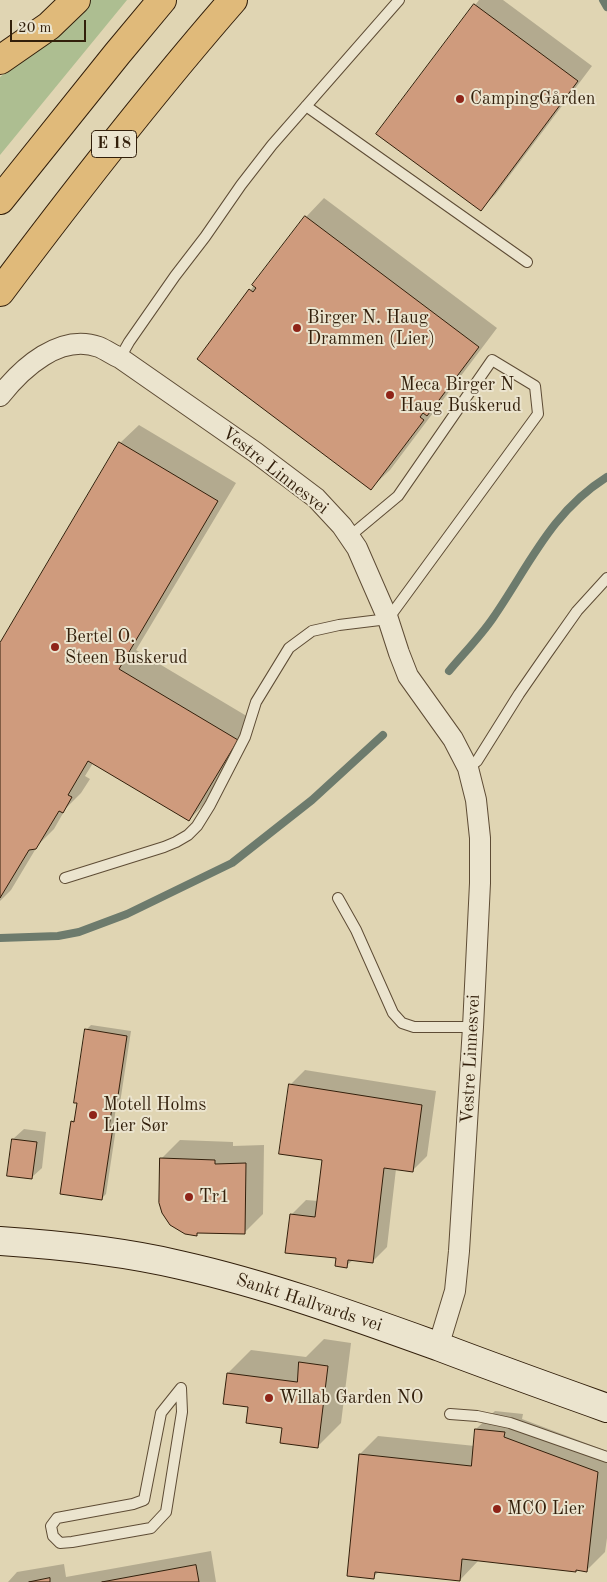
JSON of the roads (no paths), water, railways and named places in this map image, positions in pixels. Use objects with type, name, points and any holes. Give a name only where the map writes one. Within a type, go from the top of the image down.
[{"type":"highway","points":[[0,60],[49,26],[76,0]]},
{"type":"highway","points":[[0,200],[162,0]]},
{"type":"highway","name":"E 18","points":[[0,292],[82,183],[233,0]]},
{"type":"main road","name":"Sankt Hallvards vei","points":[[0,1241],[99,1250],[180,1265],[310,1301],[607,1408]]},
{"type":"street","name":"Vestre Linnesvei","points":[[0,396],[11,382],[39,358],[62,347],[74,345],[99,347],[120,358],[255,452],[316,498],[342,526],[358,548],[388,619],[408,676],[453,739],[468,768],[476,800],[480,838],[480,884],[473,1027],[459,1259],[455,1291],[438,1347]]},
{"type":"lane","points":[[120,358],[175,276],[272,145],[399,0]]},
{"type":"lane","points":[[306,106],[527,262]]},
{"type":"lane","points":[[64,878],[164,848],[188,835],[197,826],[245,737],[256,702],[289,648],[312,631],[339,625],[388,619],[538,414],[535,386],[492,360],[398,496],[350,536]]},
{"type":"lane","points":[[468,768],[477,762],[519,694],[577,612],[607,578]]},
{"type":"lane","points":[[338,898],[356,930],[393,1013],[402,1023],[414,1027],[473,1027]]},
{"type":"lane","points":[[180,1388],[182,1412],[166,1512],[151,1528],[60,1543],[53,1536],[51,1526],[57,1518],[133,1504],[144,1500],[161,1413],[180,1388]]},
{"type":"lane","points":[[450,1414],[476,1416],[510,1423],[607,1457]]},
{"type":"waterway","points":[[603,0],[607,7]]},
{"type":"waterway","points":[[449,671],[488,625],[542,541],[556,523],[571,506],[607,477]]},
{"type":"waterway","points":[[0,938],[58,936],[79,932],[127,914],[232,863],[312,800],[383,735]]},
{"type":"place","name":"CampingGården","points":[[460,99]]},
{"type":"place","name":"Birger N. Haug Drammen (Lier)","points":[[297,328]]},
{"type":"place","name":"Meca Birger N Haug Buskerud","points":[[390,395]]},
{"type":"place","name":"Bertel O. Steen Buskerud","points":[[55,647]]},
{"type":"place","name":"Motell Holms Lier Sør","points":[[93,1115]]},
{"type":"place","name":"Tr1","points":[[189,1197]]},
{"type":"place","name":"Willab Garden NO","points":[[269,1398]]},
{"type":"place","name":"MCO Lier","points":[[497,1509]]}]
